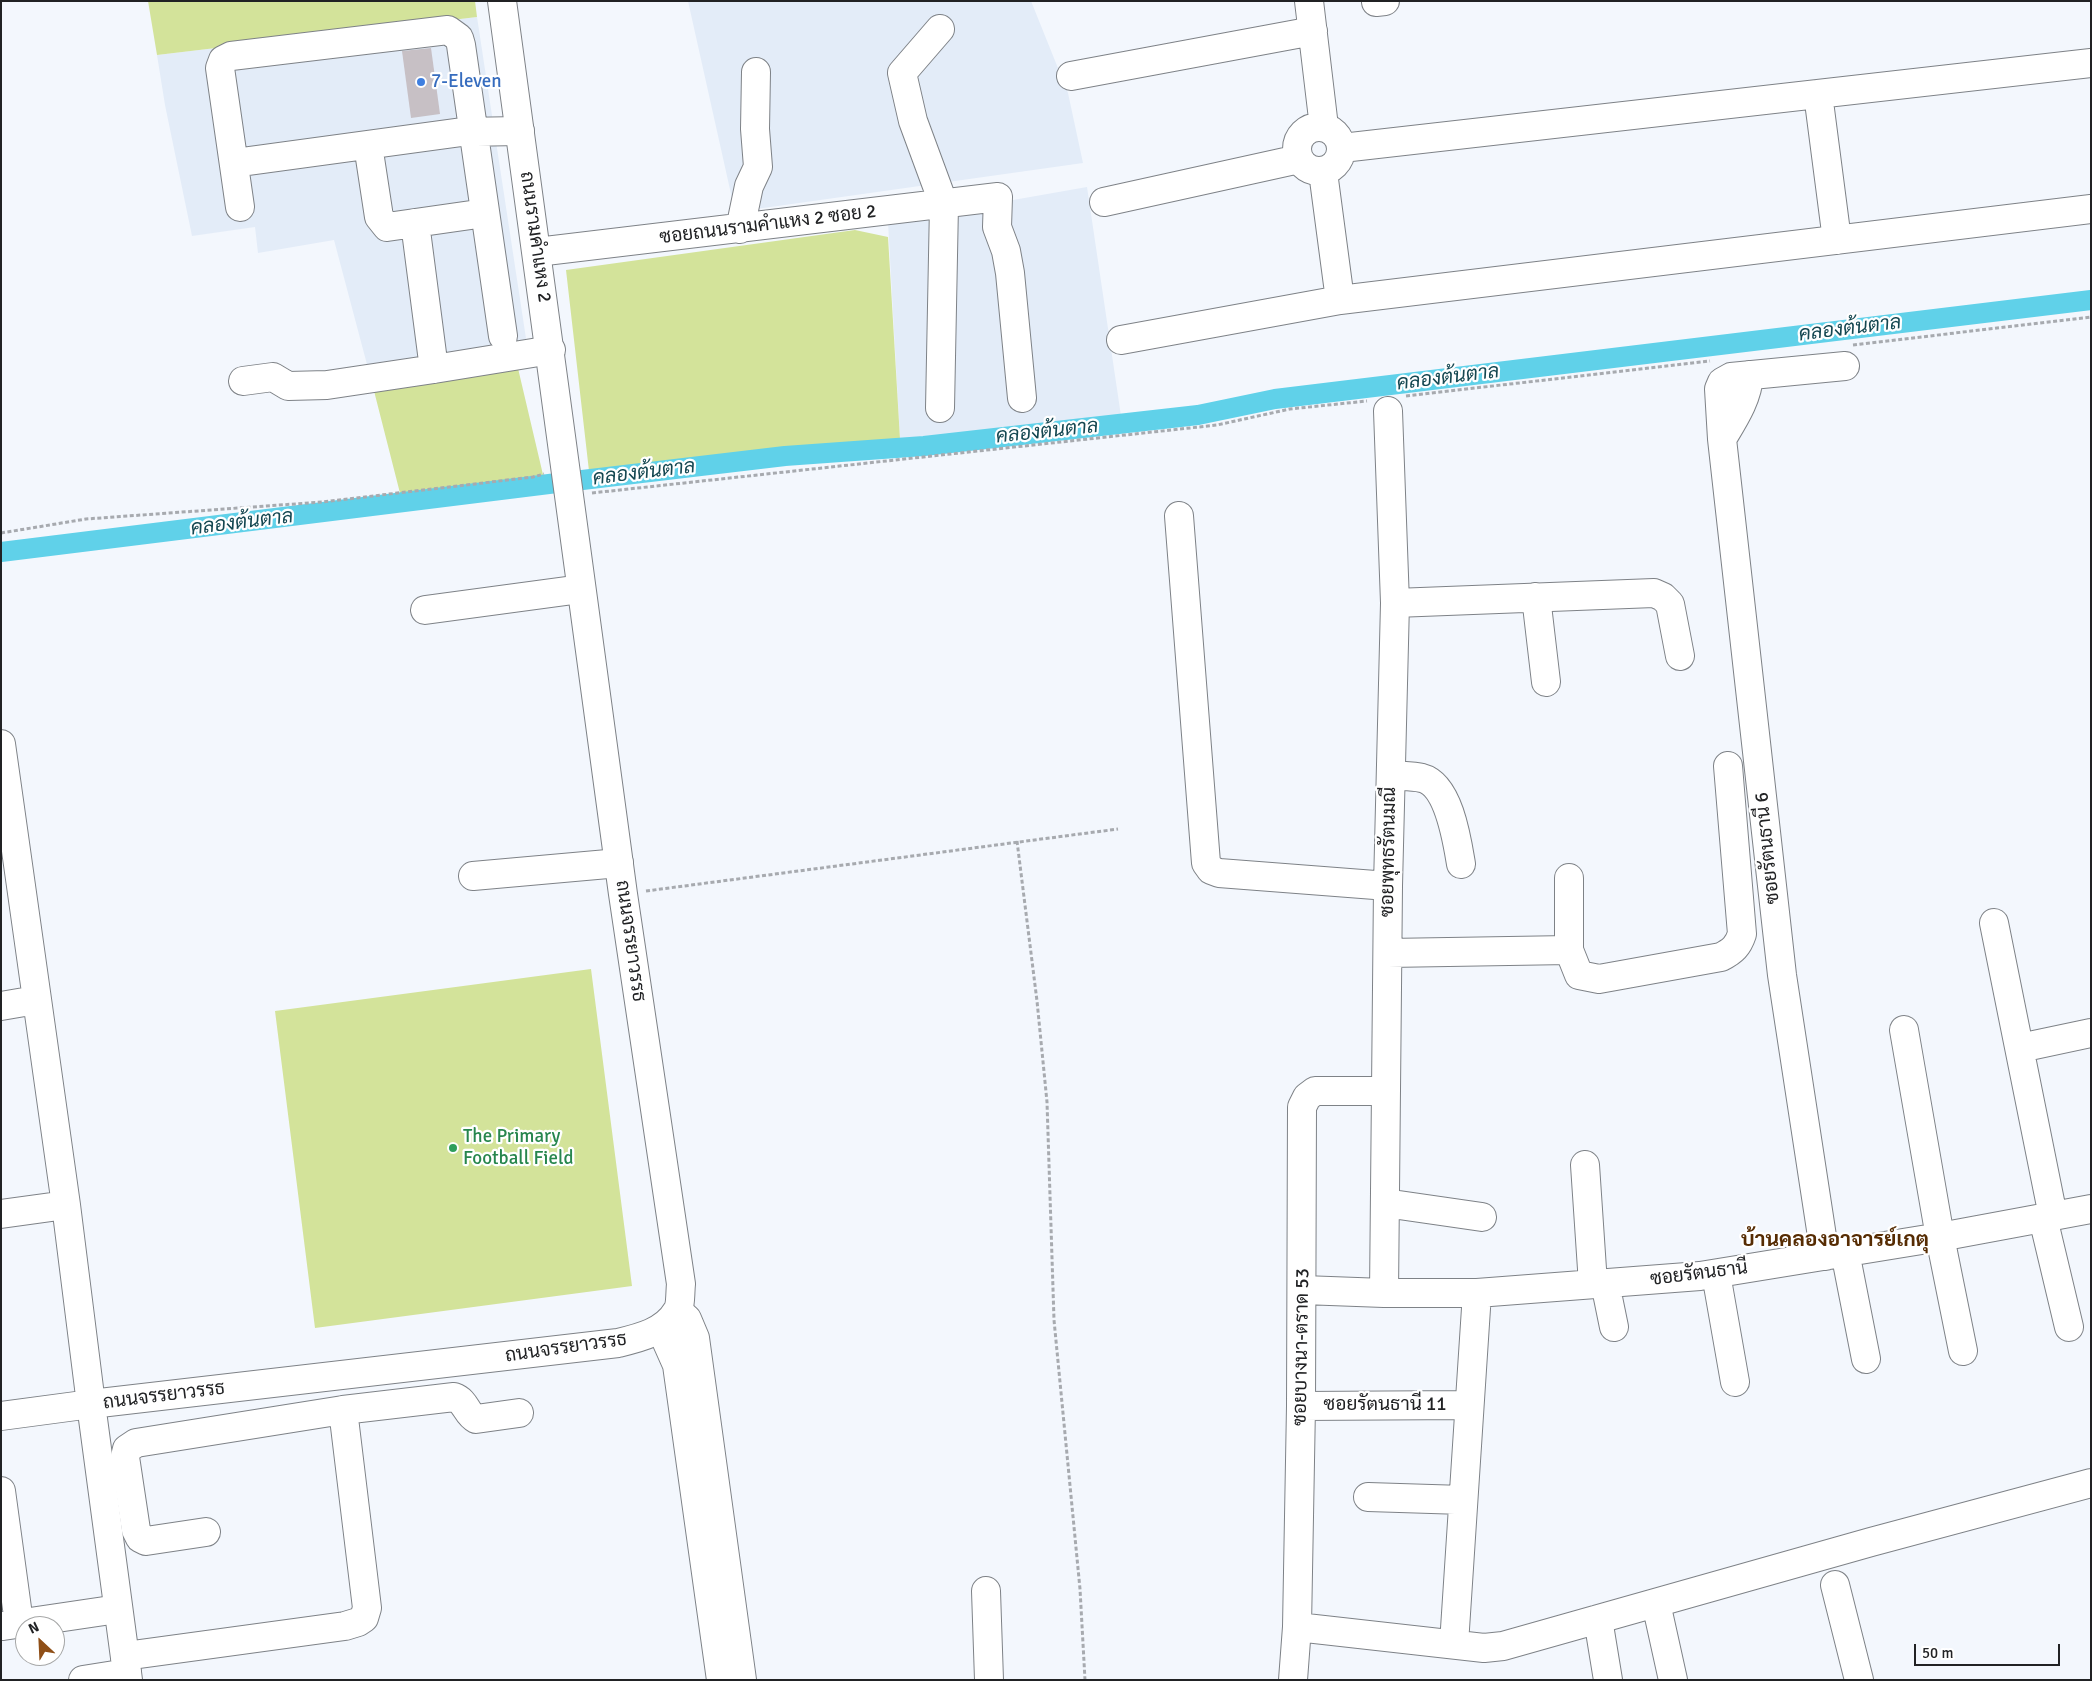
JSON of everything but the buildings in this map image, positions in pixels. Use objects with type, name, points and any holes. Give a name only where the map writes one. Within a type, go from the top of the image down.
[{"type":"street","name":"ถนนรามคำแหง 2","points":[[502,1],[568,482]]},
{"type":"street","points":[[1309,1],[1324,127]]},
{"type":"street","points":[[940,29],[902,73],[913,121],[944,205],[940,408]]},
{"type":"street","points":[[240,207],[220,68],[223,60],[232,56],[448,30],[459,38],[461,45],[503,336]]},
{"type":"street","points":[[1070,76],[1313,30]]},
{"type":"street","points":[[1342,148],[2091,63]]},
{"type":"street","points":[[740,228],[749,186],[758,167],[755,129],[756,72]]},
{"type":"street","points":[[1818,94],[1837,240]]},
{"type":"street","points":[[1324,127],[1336,134],[1342,148],[1339,161],[1335,166],[1323,172],[1309,169],[1299,159],[1297,145],[1300,138],[1310,129],[1324,127]]},
{"type":"street","points":[[234,163],[473,132],[520,131]]},
{"type":"street","points":[[368,145],[379,216],[387,227],[485,214]]},
{"type":"street","points":[[1104,202],[1299,159]]},
{"type":"street","points":[[1323,172],[1340,300]]},
{"type":"street","name":"ซอยถนนรามคำแหง 2 ซอย 2","points":[[537,252],[944,205],[998,197],[997,228],[1006,251],[1010,273],[1022,398]]},
{"type":"street","points":[[1121,340],[1340,300],[2091,209]]},
{"type":"street","points":[[415,223],[434,370]]},
{"type":"street","points":[[243,381],[273,377],[288,386],[326,385],[434,370],[551,350]]},
{"type":"street","name":"ซอยรัตนธานี 6","points":[[1846,356],[1749,375],[1746,392],[1737,414],[1722,439],[1782,975],[1835,1254],[1866,1359]]},
{"type":"street","name":"ซอยพุทธรัตนมณี","points":[[1384,403],[1396,603],[1388,886],[1384,1293]]},
{"type":"street","name":"ถนนจรรยาวรรธ","points":[[127,1670],[91,1404],[618,1344],[643,1337],[669,1320],[681,1284],[623,894],[568,482]]},
{"type":"street","points":[[1179,516],[1206,863],[1211,870],[1219,872],[1388,886]]},
{"type":"street","points":[[424,610],[581,589]]},
{"type":"street","points":[[1396,603],[1654,593],[1663,596],[1670,604],[1680,656]]},
{"type":"street","points":[[1536,597],[1546,682]]},
{"type":"street","points":[[1,744],[5,808],[66,1205],[91,1404],[1,1416]]},
{"type":"street","points":[[1568,878],[1569,950],[1579,975],[1599,979],[1721,957],[1731,952],[1739,944],[1742,934],[1742,919],[1728,766]]},
{"type":"street","points":[[1391,775],[1423,778],[1434,784],[1454,826],[1461,864]]},
{"type":"street","points":[[473,876],[619,863]]},
{"type":"street","points":[[1994,923],[2020,1048],[2048,1217],[2069,1327]]},
{"type":"street","points":[[1388,953],[1569,950]]},
{"type":"street","points":[[1,1006],[36,1000]]},
{"type":"street","points":[[1904,1030],[1962,1351]]},
{"type":"street","points":[[2020,1048],[2091,1033]]},
{"type":"street","name":"ซอยบางนา-ตราด 53","points":[[1293,1680],[1298,1626],[1303,1290],[1302,1107],[1307,1097],[1315,1091],[1386,1091]]},
{"type":"street","points":[[1585,1164],[1599,1284],[1614,1327]]},
{"type":"street","points":[[1385,1203],[1482,1216]]},
{"type":"street","points":[[1,1214],[66,1205]]},
{"type":"street","name":"ซอยรัตนธานี","points":[[1303,1290],[1384,1293],[1477,1293],[1716,1274],[2091,1210]]},
{"type":"street","points":[[1716,1274],[1735,1382]]},
{"type":"street","points":[[1454,1644],[1477,1293]]},
{"type":"street","points":[[669,1320],[687,1319],[695,1338],[727,1644],[721,1680]]},
{"type":"street","points":[[206,1532],[146,1541],[140,1538],[136,1530],[125,1458],[127,1449],[136,1444],[343,1410],[454,1397],[460,1399],[472,1417],[476,1419],[519,1413]]},
{"type":"street","name":"ซอยรัตนธานี 11","points":[[1301,1406],[1469,1405]]},
{"type":"street","points":[[83,1680],[345,1626],[364,1618],[367,1608],[343,1410]]},
{"type":"street","points":[[1298,1626],[1484,1648],[1503,1646],[2091,1483]]},
{"type":"street","points":[[1,1491],[10,1625],[118,1610]]},
{"type":"street","points":[[1368,1498],[1463,1500]]},
{"type":"street","points":[[1835,1585],[1859,1680]]},
{"type":"street","points":[[986,1592],[990,1680]]},
{"type":"street","points":[[1656,1603],[1673,1680]]},
{"type":"street","points":[[1598,1619],[1608,1680]]},
{"type":"street","points":[[727,1644],[742,1680]]},
{"type":"path","points":[[1846,356],[2091,317]]},
{"type":"path","points":[[1,533],[86,520],[322,502],[532,477],[568,482],[1217,425],[1290,409],[1384,403],[1711,361]]},
{"type":"path","points":[[623,894],[1118,828]]},
{"type":"path","points":[[1018,841],[1048,1102],[1054,1320],[1080,1589],[1084,1680]]},
{"type":"shaded area","points":[[688,1],[1031,1],[1068,93],[1083,163],[735,212]]},
{"type":"shaded area","points":[[477,17],[527,345],[369,372],[334,240],[258,253],[255,227],[192,236],[165,105],[157,55]]},
{"type":"shaded area","points":[[1087,187],[1121,416],[900,439],[888,222]]},
{"type":"green space","points":[[148,1],[475,1],[477,17],[157,55]]},
{"type":"green space","points":[[855,230],[888,237],[900,439],[589,471],[566,270]]},
{"type":"green space","points":[[517,364],[544,479],[401,497],[373,387]]},
{"type":"green space","name":"The Primary Football Field","points":[[591,969],[632,1286],[315,1328],[275,1011]]},
{"type":"waterway","name":"คลองต้นตาล","points":[[1,552],[785,456],[924,446],[1198,415],[1275,399],[2091,300]]},
{"type":"place","name":"7-Eleven","points":[[421,82]]},
{"type":"place","name":"The Primary Football Field","points":[[453,1148]]},
{"type":"district","name":"บ้านคลองอาจารย์เกตุ","points":[[1835,1240]]}]
